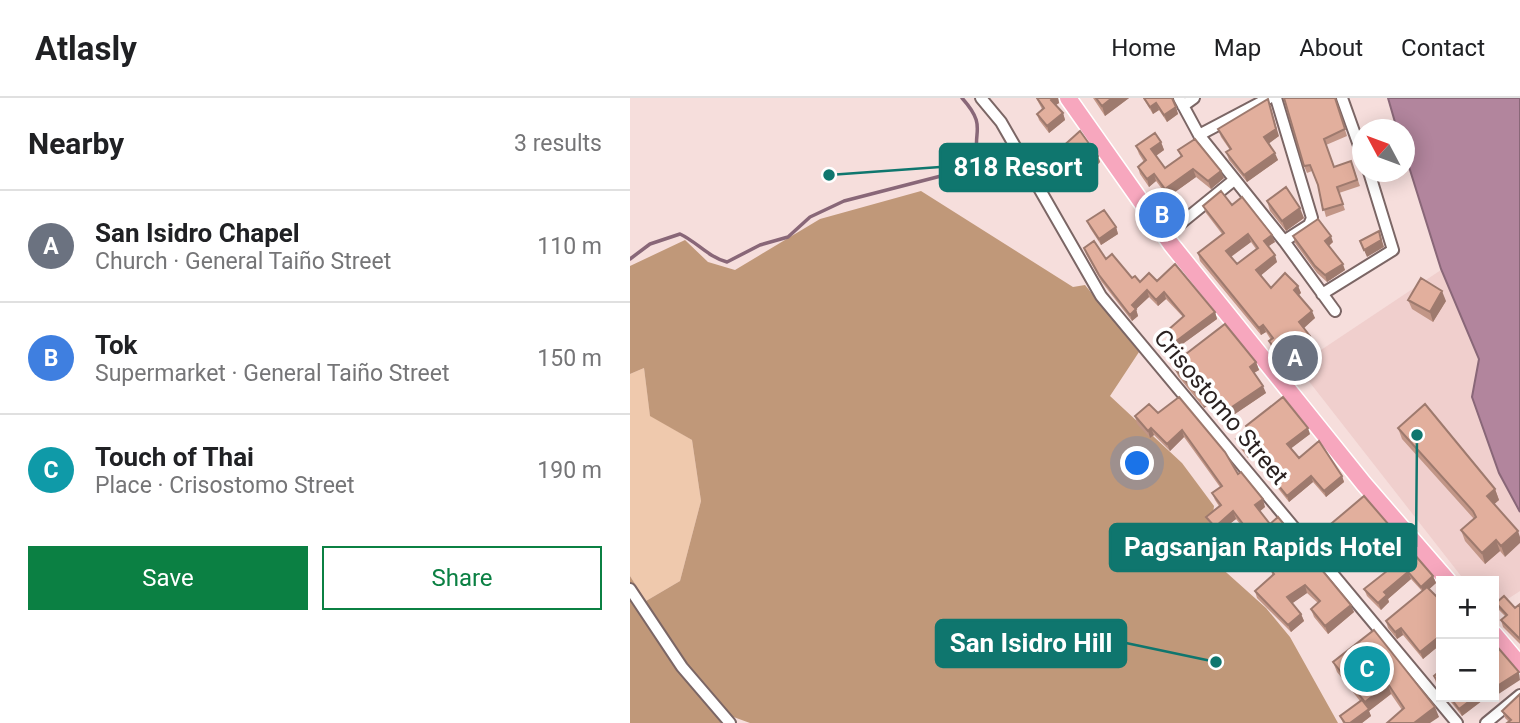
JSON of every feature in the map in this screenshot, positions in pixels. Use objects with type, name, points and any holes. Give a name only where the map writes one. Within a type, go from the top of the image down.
[{"type":"main road","points":[[1072,100],[1164,236],[1364,484],[1444,576]]},
{"type":"main road","points":[[1498,639],[1520,665]]},
{"type":"street","name":"Crisostomo Street","points":[[981,98],[1001,122],[1101,296],[1457,723]]},
{"type":"street","points":[[1194,98],[1181,102],[1199,135],[1284,241],[1335,311]]},
{"type":"street","points":[[1199,135],[1269,98]]},
{"type":"street","points":[[1276,98],[1312,218],[1309,225],[1284,241]]},
{"type":"street","points":[[1342,98],[1352,125]]},
{"type":"street","points":[[1164,236],[1234,180]]},
{"type":"street","points":[[1322,294],[1393,250],[1372,182]]},
{"type":"street","points":[[630,589],[682,667],[730,723]]},
{"type":"street","points":[[1486,723],[1520,695]]},
{"type":"shaded area","points":[[1388,98],[1520,98],[1520,512],[1499,473],[1472,397],[1479,359],[1441,269],[1414,182],[1415,119],[1394,119]]},
{"type":"shaded area","points":[[921,191],[1073,287],[1085,285],[1139,352],[1110,396],[1182,463],[1214,506],[1208,556],[1266,608],[1290,637],[1338,723],[750,723],[728,715],[720,723],[630,723],[630,576],[646,601],[680,581],[701,501],[692,440],[650,416],[644,368],[630,374],[630,266],[685,240],[708,262],[735,270],[820,219]]},
{"type":"shaded area","points":[[1441,270],[1479,359],[1472,397],[1499,473],[1520,512],[1520,591],[1499,605],[1499,576],[1461,576],[1297,366]]},
{"type":"shaded area","points":[[644,368],[650,415],[692,440],[701,501],[680,581],[646,601],[630,576],[630,374]]},
{"type":"building","points":[[1037,98],[1053,98],[1051,100],[1063,113],[1047,126],[1037,114],[1044,108]]},
{"type":"building","points":[[1096,98],[1112,98],[1102,106]]},
{"type":"building","points":[[1144,98],[1172,98],[1176,107],[1164,115],[1156,103],[1150,107]]},
{"type":"building","points":[[1284,98],[1335,98],[1345,129],[1324,139],[1334,167],[1351,161],[1352,164],[1352,182],[1337,187],[1343,204],[1323,210],[1318,185],[1310,165],[1304,166]]},
{"type":"building","points":[[1268,99],[1276,129],[1264,137],[1275,153],[1244,175],[1226,152],[1231,149],[1218,129]]},
{"type":"building","points":[[1080,131],[1098,156],[1083,170],[1060,149]]},
{"type":"building","points":[[1155,133],[1161,142],[1151,149],[1165,168],[1182,156],[1178,150],[1195,139],[1221,171],[1208,181],[1193,169],[1165,189],[1154,174],[1147,179],[1138,167],[1146,160],[1136,146]]},
{"type":"building","points":[[1286,187],[1300,208],[1282,221],[1267,201]]},
{"type":"building","points":[[1221,191],[1232,205],[1242,197],[1272,235],[1264,241],[1275,255],[1256,270],[1271,288],[1285,273],[1298,286],[1294,290],[1312,311],[1299,322],[1310,336],[1302,342],[1306,347],[1286,363],[1269,341],[1273,338],[1263,325],[1259,328],[1198,253],[1224,233],[1203,206]],"holes":[[[1248,234],[1258,248],[1237,264],[1226,251]]]},
{"type":"building","points":[[1104,210],[1116,227],[1099,239],[1087,221]]},
{"type":"building","points":[[1318,219],[1331,236],[1325,241],[1343,264],[1325,275],[1293,236]]},
{"type":"building","points":[[1379,231],[1381,240],[1364,250],[1360,241]]},
{"type":"building","points":[[1094,241],[1106,259],[1112,254],[1132,278],[1135,276],[1140,282],[1149,273],[1157,281],[1175,264],[1215,312],[1175,342],[1167,331],[1184,316],[1164,292],[1156,300],[1147,290],[1132,305],[1136,309],[1130,315],[1099,275],[1084,248]]},
{"type":"building","points":[[1421,278],[1442,291],[1430,312],[1408,300]]},
{"type":"building","points":[[1225,324],[1256,362],[1250,367],[1263,386],[1226,411],[1213,392],[1202,400],[1175,369],[1185,362],[1182,357]]},
{"type":"building","points":[[1179,397],[1225,452],[1238,474],[1241,472],[1263,499],[1255,505],[1270,524],[1278,517],[1351,605],[1325,626],[1311,609],[1320,601],[1305,585],[1287,597],[1301,614],[1288,625],[1255,591],[1274,574],[1270,568],[1276,564],[1264,547],[1257,550],[1250,537],[1252,536],[1233,511],[1215,527],[1206,517],[1221,505],[1212,493],[1222,486],[1182,430],[1167,444],[1151,428],[1148,431],[1135,416],[1149,404],[1158,413]]},
{"type":"building","points":[[1283,397],[1308,428],[1287,444],[1299,458],[1319,441],[1342,476],[1324,491],[1311,476],[1287,496],[1249,449],[1246,452],[1236,439],[1248,429],[1246,426]]},
{"type":"building","points":[[1425,404],[1495,489],[1487,496],[1518,531],[1501,546],[1496,540],[1482,553],[1461,530],[1476,517],[1473,511],[1398,428]]},
{"type":"building","points":[[1364,496],[1433,576],[1421,587],[1408,572],[1384,592],[1387,595],[1378,603],[1364,589],[1402,555],[1389,541],[1372,554],[1354,532],[1331,550],[1319,534]]},
{"type":"building","points":[[1427,587],[1436,596],[1436,639],[1420,652],[1401,628],[1395,632],[1386,621]]},
{"type":"building","points":[[1504,596],[1515,608],[1520,604],[1520,639],[1501,620],[1507,615],[1499,606],[1499,600]]},
{"type":"building","points":[[1374,630],[1435,707],[1414,723],[1387,723],[1404,708],[1388,684],[1365,702],[1333,662]]},
{"type":"building","points":[[1499,649],[1519,672],[1499,685]]},
{"type":"building","points":[[1520,694],[1520,723],[1507,723],[1511,720],[1502,711]]},
{"type":"building","points":[[1362,700],[1369,709],[1350,723],[1345,723],[1340,716]]},
{"type":"building","points":[[1454,702],[1468,702],[1459,709]]},
{"type":"waterway","points":[[630,259],[650,244],[680,234],[714,257],[727,262],[760,245],[788,237],[810,217],[844,201],[972,168],[980,160],[976,143],[977,124],[962,98]]},
{"type":"place","name":"818 Resort","points":[[829,175]]},
{"type":"place","name":"Tok","points":[[1162,215]]},
{"type":"place","name":"San Isidro Chapel","points":[[1295,358]]},
{"type":"place","name":"Pagsanjan Rapids Hotel","points":[[1417,435]]},
{"type":"place","name":"San Isidro Hill","points":[[1216,662]]},
{"type":"place","name":"Touch of Thai","points":[[1367,669]]}]
